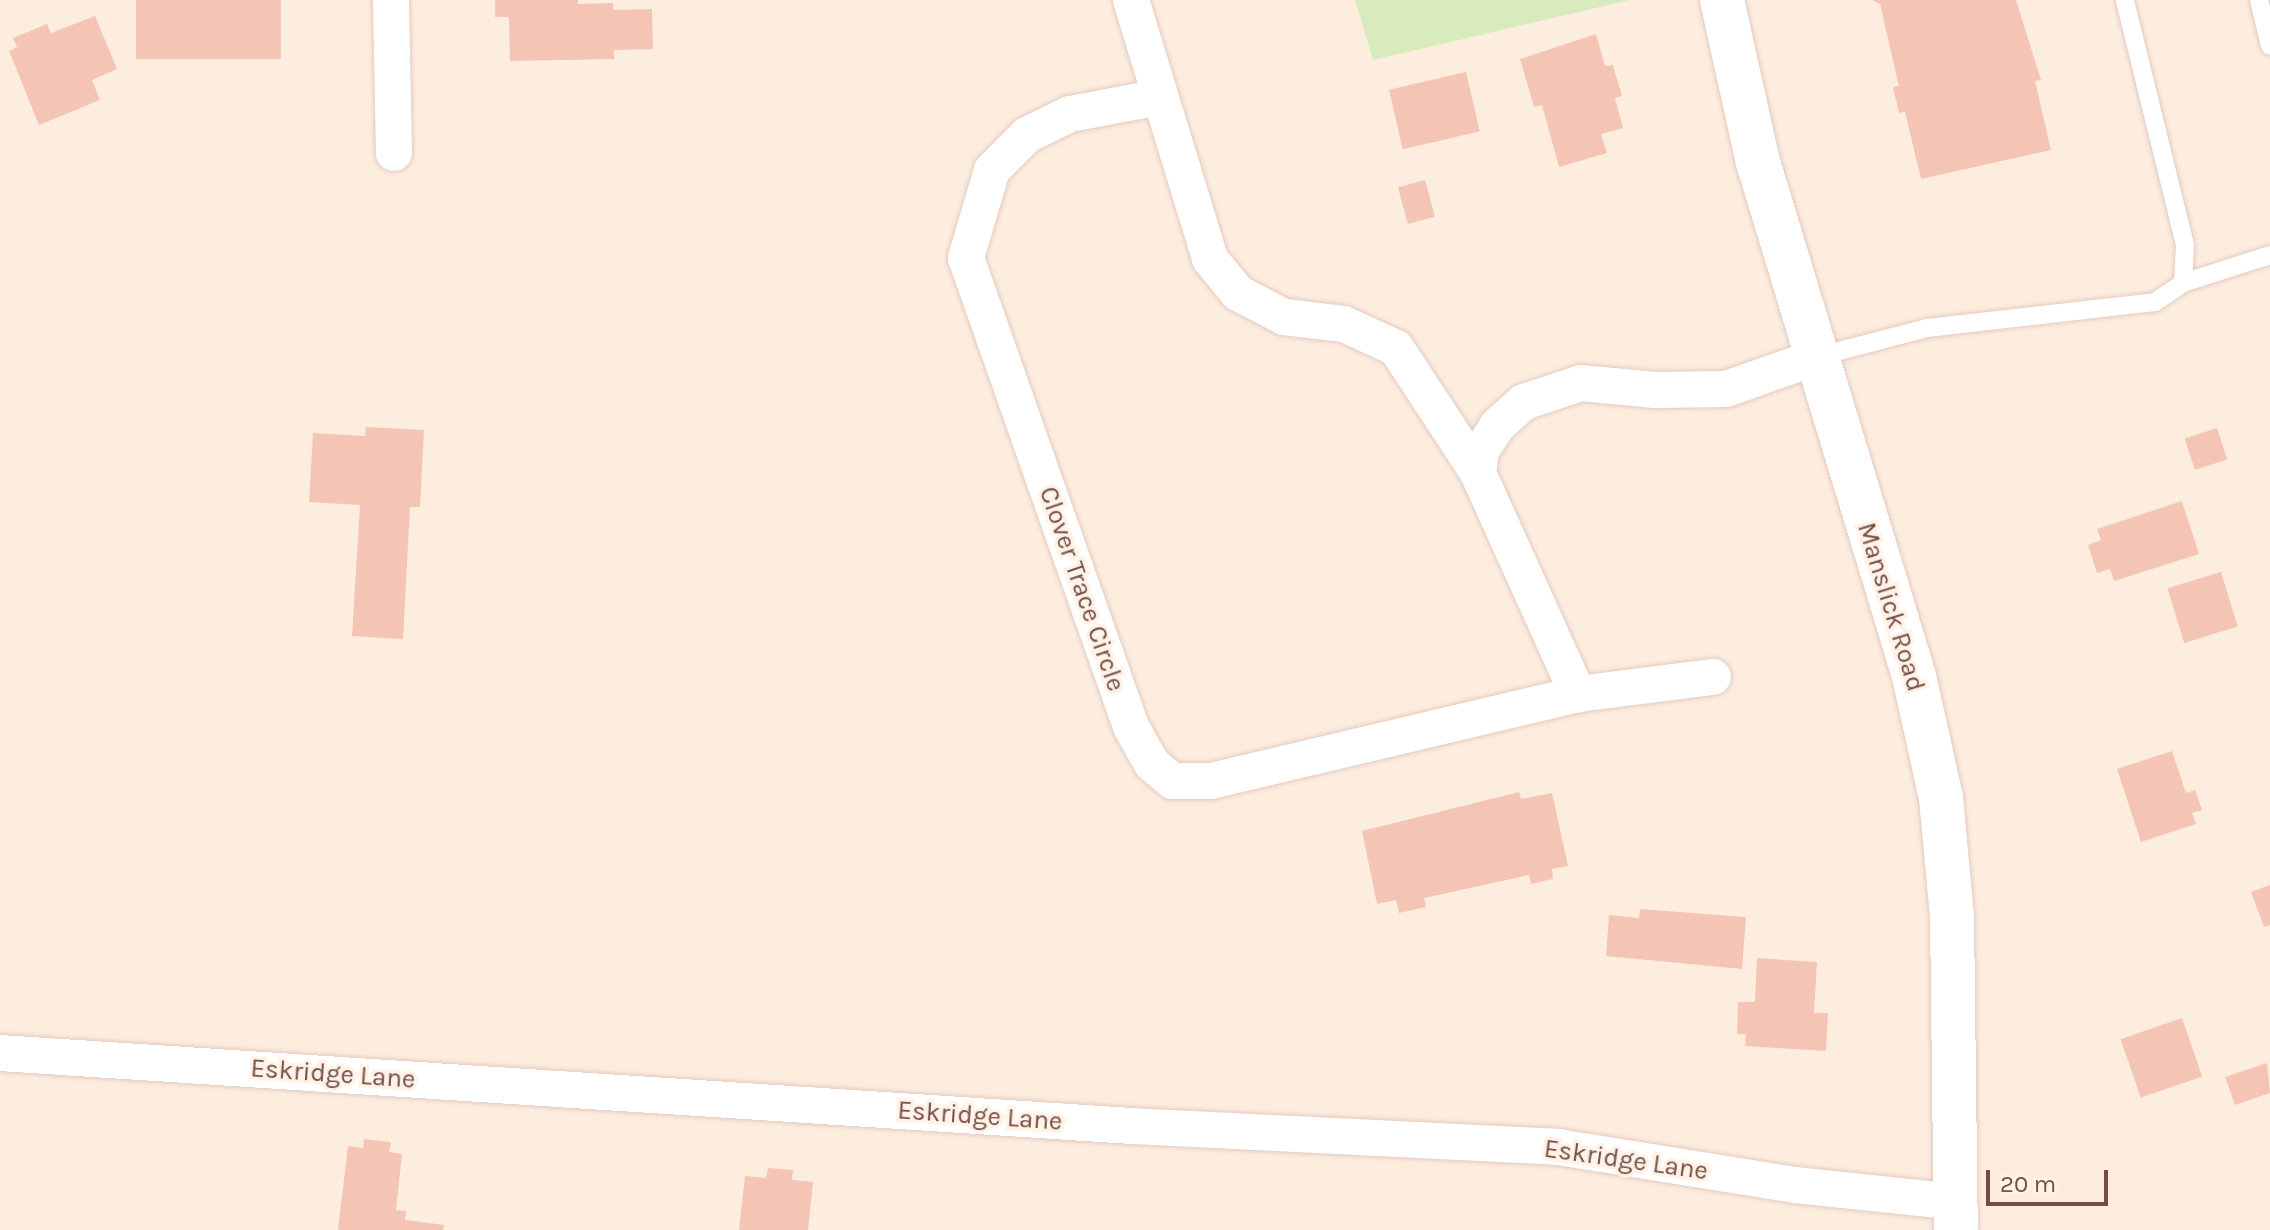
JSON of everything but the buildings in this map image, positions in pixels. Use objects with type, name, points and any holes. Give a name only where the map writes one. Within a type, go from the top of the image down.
[{"type":"main road","name":"Manslick Road","points":[[1722,0],[1758,162],[1814,358],[1914,676],[1941,798],[1952,916],[1956,1216]]},
{"type":"street","points":[[391,0],[394,153]]},
{"type":"street","points":[[1131,0],[1210,259],[1238,293],[1284,317],[1344,324],[1396,348],[1478,473],[1578,694]]},
{"type":"street","name":"Clover Trace Circle","points":[[1160,97],[1070,114],[1027,135],[992,170],[966,258],[1131,727],[1152,764],[1172,781],[1211,781],[1578,694],[1713,677]]},
{"type":"street","points":[[1478,473],[1481,451],[1497,426],[1524,402],[1581,383],[1655,390],[1726,389],[1814,358]]},
{"type":"street","name":"Eskridge Lane","points":[[0,1053],[1131,1126],[1558,1147],[1795,1185],[1956,1216]]},
{"type":"lane","points":[[2125,0],[2185,245],[2183,283]]},
{"type":"lane","points":[[2259,0],[2270,46]]},
{"type":"lane","points":[[1814,358],[1927,328],[2155,302],[2183,283],[2270,255]]},
{"type":"green space","points":[[1355,0],[1630,0],[1373,60]]}]
